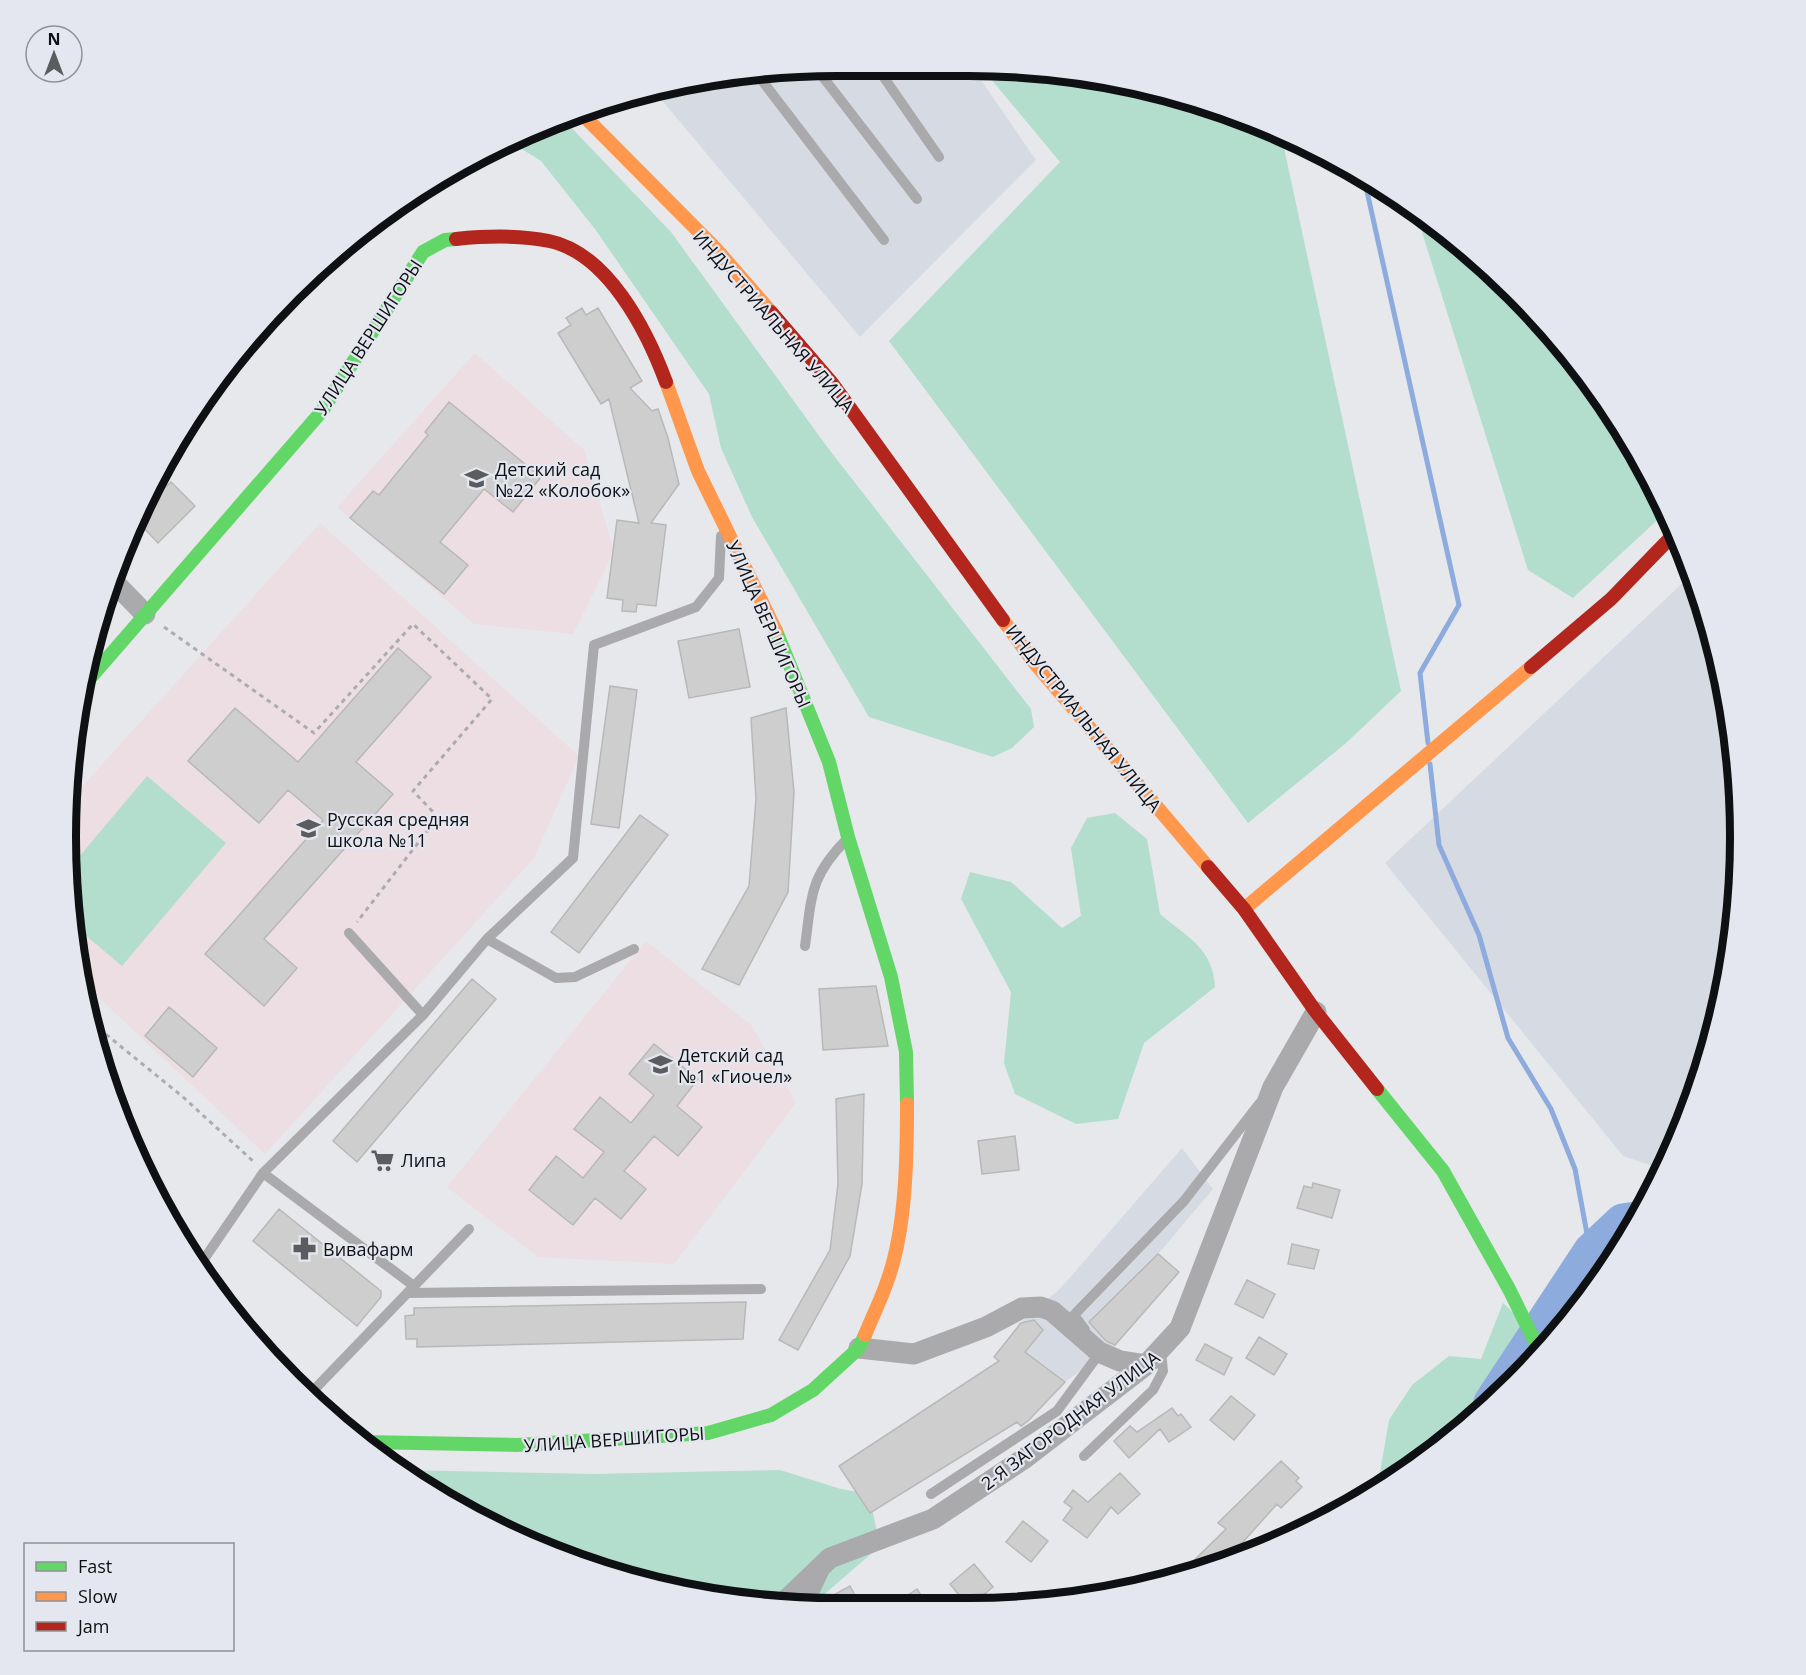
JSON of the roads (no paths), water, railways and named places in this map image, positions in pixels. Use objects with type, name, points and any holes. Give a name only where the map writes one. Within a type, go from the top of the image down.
[{"type":"street","name":"ИНДУСТРИАЛЬНАЯ УЛИЦА","points":[[587,119],[717,250],[832,383],[1033,661],[1244,909],[1316,1012],[1429,1152],[1466,1211],[1536,1344]]},
{"type":"street","name":"УЛИЦА ВЕРШИГОРЫ","points":[[95,673],[270,474],[322,411],[423,252],[445,240],[479,237],[550,241],[581,254],[602,271],[634,315],[656,356],[699,471],[789,657],[829,762],[848,837],[891,977],[906,1052],[908,1138],[900,1225],[890,1278],[859,1348],[813,1390],[771,1415],[708,1433],[517,1445],[376,1442]]},
{"type":"street","points":[[1244,909],[1611,599],[1669,539]]},
{"type":"street","points":[[119,587],[145,614]]},
{"type":"street","name":"2-Я ЗАГОРОДНАЯ УЛИЦА","points":[[789,1597],[830,1558],[933,1519],[1025,1458],[1154,1359],[1180,1328],[1273,1088],[1316,1012]]},
{"type":"street","points":[[859,1348],[914,1353],[986,1327],[1030,1307],[1052,1311],[1099,1352],[1120,1361],[1154,1359]]},
{"type":"lane","points":[[823,77],[917,199]]},
{"type":"lane","points":[[884,77],[939,157]]},
{"type":"lane","points":[[762,81],[884,240]]},
{"type":"lane","points":[[204,1259],[263,1173],[423,1015],[487,939],[573,858],[594,645],[696,607],[719,578],[722,518]]},
{"type":"lane","points":[[805,946],[813,886],[825,861],[848,837]]},
{"type":"lane","points":[[349,933],[423,1015]]},
{"type":"lane","points":[[487,939],[556,978],[575,977],[634,949]]},
{"type":"lane","points":[[931,1494],[1057,1411],[1099,1352],[1074,1315],[1184,1201],[1273,1088]]},
{"type":"lane","points":[[263,1173],[410,1289],[761,1289]]},
{"type":"lane","points":[[314,1390],[469,1229]]},
{"type":"lane","points":[[1084,1456],[1153,1390],[1163,1371],[1154,1359]]},
{"type":"lane","points":[[812,1597],[830,1558]]},
{"type":"waterway","points":[[1367,189],[1459,605],[1420,673],[1428,743]]},
{"type":"waterway","points":[[1430,764],[1439,845],[1479,935],[1508,1038],[1551,1109],[1575,1169],[1590,1250]]},
{"type":"waterway","points":[[1507,1376],[1590,1250],[1622,1220],[1627,1219]]},
{"type":"place","name":"Детский сад №22 «Колобок»","points":[[477,479]]},
{"type":"place","name":"Русская средняя школа №11","points":[[309,829]]},
{"type":"place","name":"Детский сад №1 «Гиочел»","points":[[660,1065]]},
{"type":"place","name":"Липа","points":[[383,1160]]},
{"type":"place","name":"Вивафарм","points":[[305,1249]]}]
